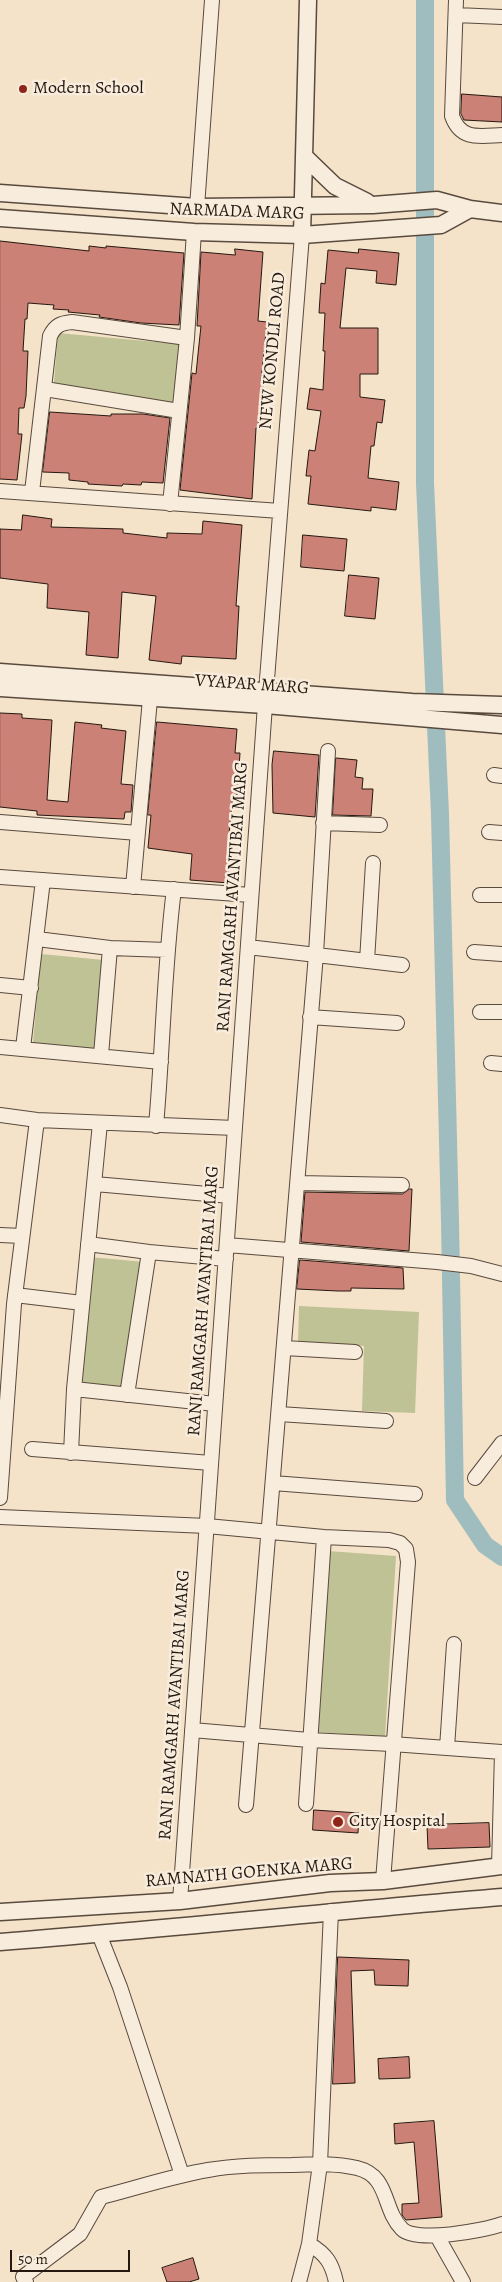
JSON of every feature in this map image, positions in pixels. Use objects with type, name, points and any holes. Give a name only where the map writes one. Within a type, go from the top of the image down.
[{"type":"street","points":[[198,207],[212,0]]},
{"type":"street","name":"NEW KONDLI ROAD","points":[[266,698],[302,235],[308,0]]},
{"type":"street","points":[[456,0],[452,116],[455,126],[463,133],[473,136],[502,135]]},
{"type":"street","points":[[456,15],[502,17]]},
{"type":"street","points":[[305,157],[335,186],[373,205]]},
{"type":"street","name":"NARMADA MARG","points":[[0,192],[198,207],[373,205],[437,200],[470,209],[502,213]]},
{"type":"street","name":"NARMADA MARG","points":[[0,218],[194,232],[302,235],[441,225],[470,209]]},
{"type":"street","points":[[170,504],[187,338],[194,232]]},
{"type":"street","points":[[32,492],[50,336],[54,328],[62,323],[72,322],[187,338]]},
{"type":"street","points":[[45,389],[179,412]]},
{"type":"street","points":[[0,491],[280,511]]},
{"type":"street","name":"VYAPAR MARG","points":[[0,672],[412,710],[461,721],[502,725]]},
{"type":"street","name":"VYAPAR MARG","points":[[0,688],[150,699],[266,698]]},
{"type":"street","name":"RANI RAMGARH AVANTIBAI MARG","points":[[180,1901],[266,698]]},
{"type":"street","points":[[133,887],[150,699]]},
{"type":"street","name":"VYAPAR MARG","points":[[412,710],[452,704],[502,705]]},
{"type":"street","points":[[246,1805],[316,954],[328,751]]},
{"type":"street","points":[[0,822],[138,832]]},
{"type":"street","points":[[323,823],[380,825]]},
{"type":"street","points":[[367,961],[373,863]]},
{"type":"street","points":[[0,877],[251,895]]},
{"type":"street","points":[[23,1048],[43,880]]},
{"type":"street","points":[[156,1126],[167,950],[174,890]]},
{"type":"street","points":[[480,895],[502,895]]},
{"type":"street","points":[[37,940],[110,948],[167,950]]},
{"type":"street","points":[[248,947],[402,965]]},
{"type":"street","points":[[101,1056],[110,948]]},
{"type":"street","points":[[474,952],[502,954]]},
{"type":"street","points":[[0,985],[31,988]]},
{"type":"street","points":[[480,1012],[502,1012]]},
{"type":"street","points":[[310,1016],[397,1023]]},
{"type":"street","points":[[0,1047],[161,1062]]},
{"type":"street","points":[[0,1115],[37,1120],[235,1128]]},
{"type":"street","points":[[0,1498],[10,1300],[22,1236],[37,1120]]},
{"type":"street","points":[[71,1453],[74,1389],[100,1123]]},
{"type":"street","points":[[298,1183],[402,1185]]},
{"type":"street","points":[[95,1184],[230,1196]]},
{"type":"street","points":[[0,1235],[22,1236]]},
{"type":"street","points":[[88,1244],[226,1259]]},
{"type":"street","points":[[227,1245],[437,1262],[471,1266],[502,1274]]},
{"type":"street","points":[[127,1394],[150,1252]]},
{"type":"street","points":[[10,1300],[82,1303]]},
{"type":"street","points":[[284,1348],[355,1352]]},
{"type":"street","points":[[74,1389],[215,1404]]},
{"type":"street","points":[[279,1414],[386,1421]]},
{"type":"street","points":[[475,1478],[502,1443]]},
{"type":"street","points":[[32,1449],[211,1463]]},
{"type":"street","points":[[273,1482],[415,1494]]},
{"type":"street","points":[[0,1517],[207,1526],[324,1537],[389,1540],[400,1543],[406,1549],[408,1562],[392,1744],[383,1881]]},
{"type":"street","points":[[306,1804],[324,1537]]},
{"type":"street","points":[[447,1748],[454,1644]]},
{"type":"street","points":[[192,1730],[309,1740],[502,1752],[500,1866]]},
{"type":"street","name":"RAMNATH GOENKA MARG","points":[[0,1912],[180,1901],[330,1883],[383,1881],[500,1866]]},
{"type":"street","points":[[0,1942],[502,1897]]},
{"type":"street","points":[[299,2282],[309,2244],[320,2164],[327,2044],[331,1911]]},
{"type":"street","points":[[99,1934],[120,1987],[182,2176]]},
{"type":"street","points":[[26,2282],[23,2277],[80,2234],[101,2197],[182,2176],[240,2166],[320,2164],[355,2167],[370,2172],[379,2182],[397,2223],[403,2231],[413,2235],[437,2236],[502,2224]]},
{"type":"street","points":[[437,2236],[463,2282]]},
{"type":"street","points":[[309,2244],[323,2252],[329,2261],[336,2282]]},
{"type":"green space","points":[[58,333],[179,344],[174,404],[53,394]]},
{"type":"green space","points":[[41,954],[104,960],[95,1059],[32,1053]]},
{"type":"green space","points":[[90,1257],[144,1262],[132,1401],[77,1396]]},
{"type":"green space","points":[[299,1306],[419,1312],[415,1413],[362,1411],[364,1346],[298,1342]]},
{"type":"green space","points":[[328,1551],[396,1556],[385,1737],[317,1732]]},
{"type":"building","points":[[462,94],[502,97],[502,122],[464,120],[461,114]]},
{"type":"building","points":[[0,241],[89,251],[89,246],[106,248],[106,246],[184,253],[179,325],[141,323],[99,317],[100,315],[53,309],[54,305],[28,303],[23,351],[28,351],[26,396],[24,408],[19,408],[18,434],[22,434],[17,480],[0,479]]},
{"type":"building","points":[[235,249],[263,252],[258,321],[267,322],[261,381],[264,381],[258,428],[256,428],[252,499],[180,490],[192,373],[196,374],[201,326],[197,326],[201,252],[235,255]]},
{"type":"building","points":[[359,249],[399,253],[396,285],[376,283],[377,271],[346,268],[340,328],[378,328],[378,374],[360,374],[360,397],[385,400],[382,423],[377,422],[374,446],[371,446],[368,478],[399,482],[396,510],[371,507],[371,511],[308,504],[311,476],[306,476],[309,450],[315,451],[321,411],[307,409],[310,388],[323,390],[325,313],[319,313],[321,283],[325,284],[328,250],[358,253]]},
{"type":"building","points":[[50,412],[111,416],[111,414],[143,414],[170,418],[163,483],[142,482],[141,485],[123,484],[122,486],[88,484],[88,482],[69,480],[69,473],[43,472]]},
{"type":"building","points":[[23,515],[52,519],[51,527],[123,529],[123,533],[167,538],[167,533],[202,534],[203,521],[242,525],[236,606],[239,606],[236,659],[182,656],[181,664],[149,660],[156,596],[122,592],[118,658],[86,655],[89,612],[47,608],[48,584],[0,578],[0,529],[21,530]]},
{"type":"building","points":[[303,535],[347,539],[344,571],[301,567]]},
{"type":"building","points":[[349,575],[379,578],[375,619],[345,616]]},
{"type":"building","points":[[0,713],[22,714],[22,718],[52,720],[47,800],[68,802],[75,722],[102,725],[101,728],[126,731],[121,784],[133,785],[131,812],[125,812],[124,819],[37,815],[37,811],[0,807]]},
{"type":"building","points":[[157,722],[237,729],[235,753],[240,753],[237,796],[233,795],[228,844],[229,883],[190,880],[192,854],[148,848],[151,815],[148,815]]},
{"type":"building","points":[[274,751],[319,755],[315,817],[273,813],[272,765]]},
{"type":"building","points":[[336,758],[357,760],[355,777],[363,778],[362,789],[373,789],[371,816],[333,815]]},
{"type":"building","points":[[412,1189],[409,1251],[301,1242],[305,1192],[402,1194]]},
{"type":"building","points":[[300,1260],[403,1268],[404,1289],[351,1288],[351,1291],[338,1291],[297,1289]]},
{"type":"building","points":[[314,1810],[359,1813],[358,1833],[313,1830]]},
{"type":"building","points":[[489,1823],[490,1847],[428,1849],[427,1825]]},
{"type":"building","points":[[338,1957],[409,1960],[408,1986],[375,1985],[374,1970],[351,1971],[355,2083],[333,2084]]},
{"type":"building","points":[[409,2057],[410,2078],[379,2079],[378,2059]]},
{"type":"building","points":[[434,2121],[442,2217],[406,2220],[402,2215],[402,2204],[419,2203],[414,2142],[395,2144],[394,2124]]},
{"type":"building","points":[[193,2258],[199,2279],[189,2282],[167,2282],[162,2268]]},
{"type":"waterway","points":[[425,0],[425,483],[440,814],[455,1500],[485,1545],[502,1557]]},
{"type":"place","name":"Modern School","points":[[23,89]]},
{"type":"place","name":"City Hospital","points":[[338,1822]]}]
